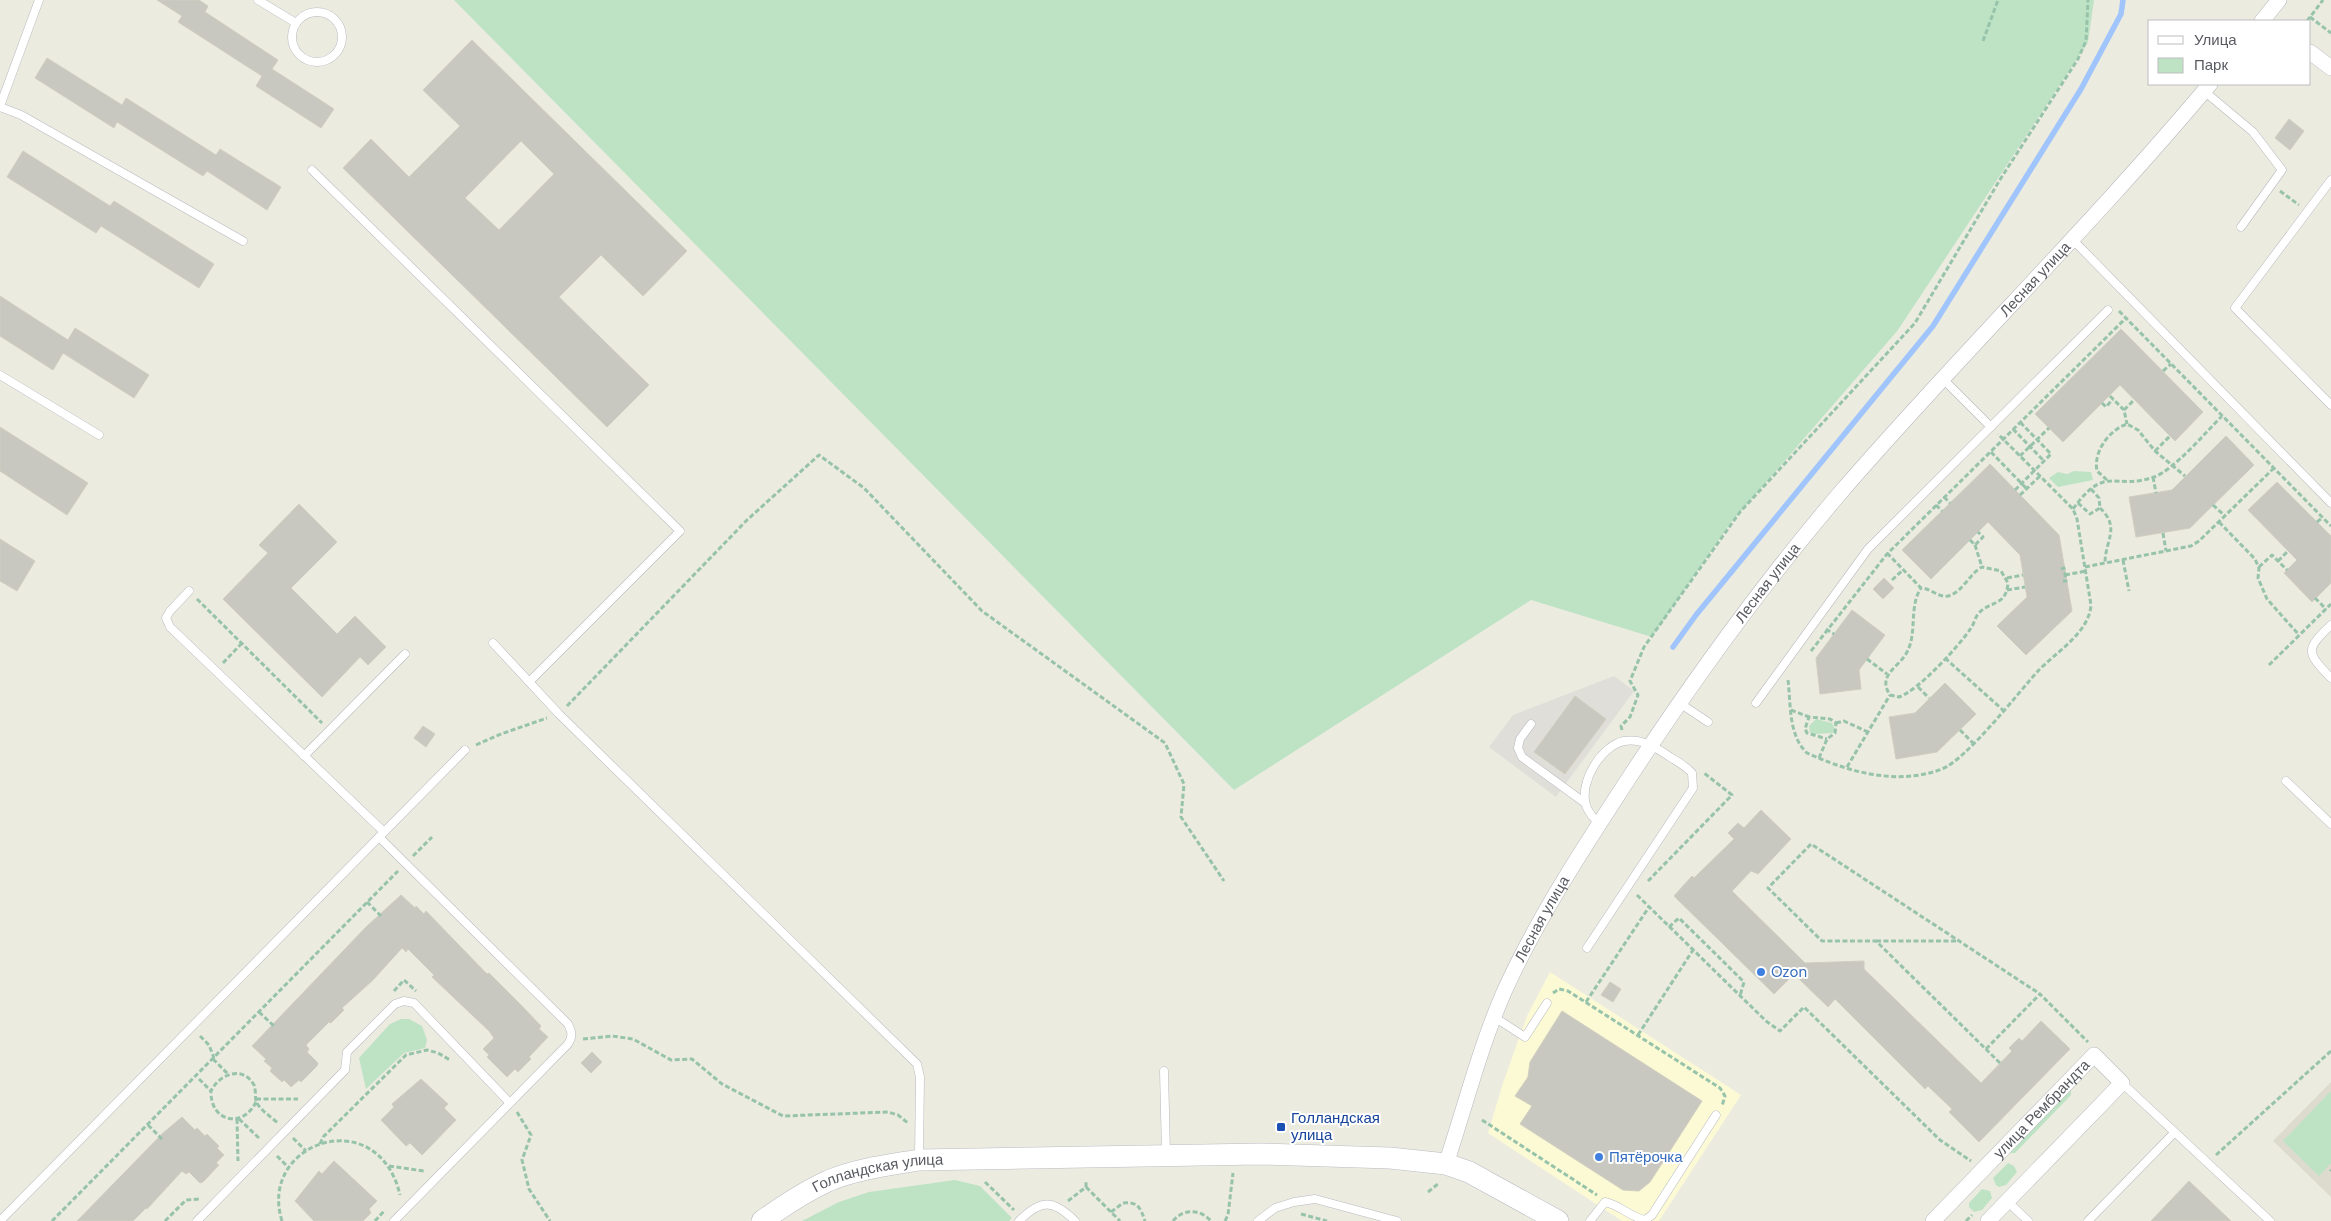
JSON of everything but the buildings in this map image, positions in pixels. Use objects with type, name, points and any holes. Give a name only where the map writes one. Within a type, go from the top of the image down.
[{"type":"street","points":[[2265,20],[2279,0]]},
{"type":"street","points":[[2311,53],[2331,68]]},
{"type":"street","name":"Лесная улица","points":[[1446,1164],[1494,1018],[1537,925],[1599,824],[1651,745],[1767,583],[1842,492],[2156,148],[2207,87]]},
{"type":"street","name":"улица Рембрандта","points":[[1933,1221],[2094,1055],[2122,1083]]},
{"type":"street","points":[[1983,1218],[2007,1201],[2122,1083]]},
{"type":"street","name":"Голландская улица","points":[[762,1221],[798,1197],[830,1180],[887,1165],[919,1160],[1260,1154],[1390,1158],[1446,1164],[1494,1184],[1558,1221]]},
{"type":"lane","points":[[39,0],[0,106],[20,115],[243,242]]},
{"type":"lane","points":[[258,0],[296,23]]},
{"type":"lane","points":[[311,12],[329,15],[341,29],[342,38],[335,55],[327,60],[318,62],[301,56],[292,41],[292,31],[296,23],[311,12]]},
{"type":"lane","points":[[2207,87],[2253,132],[2282,170],[2241,227]]},
{"type":"lane","points":[[312,170],[680,531],[530,682]]},
{"type":"lane","points":[[2331,180],[2235,308],[2331,405]]},
{"type":"lane","points":[[2073,240],[2331,503]]},
{"type":"lane","points":[[1756,703],[1876,542],[2108,310]]},
{"type":"lane","points":[[0,375],[99,435]]},
{"type":"lane","points":[[1944,380],[1991,427]]},
{"type":"lane","points":[[188,591],[166,618],[170,627],[304,756],[381,835],[406,864],[568,1024],[572,1038],[568,1044],[394,1221]]},
{"type":"lane","points":[[2331,624],[2313,642],[2310,651],[2313,659],[2331,678]]},
{"type":"lane","points":[[493,643],[559,714],[917,1064],[920,1077],[919,1160]]},
{"type":"lane","points":[[304,756],[405,654]]},
{"type":"lane","points":[[1681,704],[1708,722]]},
{"type":"lane","points":[[1531,724],[1520,739],[1518,748],[1522,757],[1585,803]]},
{"type":"lane","points":[[1587,948],[1693,788],[1693,777],[1689,770],[1651,745],[1624,741],[1610,748],[1590,772],[1585,786],[1585,803],[1589,812],[1599,824]]},
{"type":"lane","points":[[0,1221],[465,750]]},
{"type":"lane","points":[[2286,781],[2331,824]]},
{"type":"lane","points":[[196,1221],[345,1070],[347,1052],[395,1004],[404,1001],[414,1003],[510,1103]]},
{"type":"lane","points":[[1494,1018],[1525,1037],[1547,1003]]},
{"type":"lane","points":[[1164,1071],[1166,1155]]},
{"type":"lane","points":[[2122,1083],[2270,1221]]},
{"type":"lane","points":[[1590,1221],[1605,1202],[1615,1204],[1636,1218],[1645,1220],[1652,1215],[1716,1115]]},
{"type":"lane","points":[[2088,1221],[2174,1133]]},
{"type":"lane","points":[[1258,1221],[1275,1208],[1294,1202],[1315,1199],[1398,1221]]},
{"type":"lane","points":[[2007,1201],[2028,1221]]},
{"type":"lane","points":[[1021,1220],[1037,1206],[1049,1204],[1060,1208],[1074,1221]]},
{"type":"path","points":[[1984,41],[1998,0]]},
{"type":"path","points":[[1624,741],[1621,726],[1630,717],[1638,695],[1630,681],[1644,647],[1740,512],[1915,323],[2001,178],[2078,59],[2086,42],[2088,0]]},
{"type":"path","points":[[2308,20],[2323,0]]},
{"type":"path","points":[[2310,17],[2331,33]]},
{"type":"path","points":[[2272,185],[2307,212]]},
{"type":"path","points":[[2108,310],[2113,305],[2331,526]]},
{"type":"path","points":[[1805,659],[1887,554],[2020,422],[2073,373],[2126,318]]},
{"type":"path","points":[[2163,371],[2171,364]]},
{"type":"path","points":[[2110,396],[2124,410],[2127,424],[2138,430],[2155,451],[2173,464],[2185,476]]},
{"type":"path","points":[[2102,403],[2106,407],[2113,399]]},
{"type":"path","points":[[2124,410],[2134,400]]},
{"type":"path","points":[[2073,509],[2091,488],[2106,480],[2154,478],[2166,471],[2222,416]]},
{"type":"path","points":[[2015,490],[2051,454],[2020,422]]},
{"type":"path","points":[[2106,480],[2097,471],[2098,456],[2111,432],[2127,424]]},
{"type":"path","points":[[1786,662],[1794,735],[1798,745],[1807,753],[1819,758],[1878,777],[1897,777],[1943,768],[1957,759],[2004,711],[2038,671],[2084,626],[2090,616],[2091,605],[2077,519],[2073,509],[1991,427]]},
{"type":"path","points":[[2020,456],[2049,428]]},
{"type":"path","points":[[2013,429],[2044,461]]},
{"type":"path","points":[[2155,451],[2170,436]]},
{"type":"path","points":[[1991,451],[2027,489]]},
{"type":"path","points":[[465,750],[501,734],[559,714],[748,520],[819,455],[864,488],[982,611],[1165,743],[1184,784],[1182,817],[1224,881]]},
{"type":"path","points":[[2065,575],[2105,563],[2191,546],[2199,541],[2274,468]]},
{"type":"path","points":[[2020,495],[2040,476]]},
{"type":"path","points":[[2154,478],[2156,493]]},
{"type":"path","points":[[2091,488],[2099,498],[2100,508],[2110,521],[2112,529],[2111,539],[2105,548],[2105,563]]},
{"type":"path","points":[[1944,497],[1950,503]]},
{"type":"path","points":[[2078,503],[2090,514],[2100,508]]},
{"type":"path","points":[[1936,505],[1942,511]]},
{"type":"path","points":[[2213,505],[2225,516]]},
{"type":"path","points":[[2317,522],[2323,517]]},
{"type":"path","points":[[2219,522],[2255,559],[2259,568],[2258,578],[2267,599],[2299,635]]},
{"type":"path","points":[[1975,545],[1983,537],[1978,532]]},
{"type":"path","points":[[2163,533],[2166,551]]},
{"type":"path","points":[[1970,540],[1975,545],[1982,566]]},
{"type":"path","points":[[1876,542],[1921,588],[1926,588],[1940,595],[1949,596],[1956,592],[1974,571],[1982,566],[2001,571],[2007,578],[2008,590],[2000,601],[1986,607],[1978,615],[1970,629],[1918,687],[1900,697],[1890,695]]},
{"type":"path","points":[[2278,561],[2288,551]]},
{"type":"path","points":[[2259,568],[2272,554],[2287,570]]},
{"type":"path","points":[[2122,560],[2129,590]]},
{"type":"path","points":[[2061,569],[2064,568],[2066,580],[2063,581]]},
{"type":"path","points":[[1892,580],[1903,570]]},
{"type":"path","points":[[2007,578],[2024,575]]},
{"type":"path","points":[[2008,590],[2025,587]]},
{"type":"path","points":[[1890,695],[1885,682],[1887,674],[1904,659],[1910,647],[1917,598],[1921,588]]},
{"type":"path","points":[[188,591],[330,730]]},
{"type":"path","points":[[2315,598],[2326,609]]},
{"type":"path","points":[[2269,665],[2331,604]]},
{"type":"path","points":[[215,671],[242,644]]},
{"type":"path","points":[[1944,658],[2004,711]]},
{"type":"path","points":[[1867,659],[1887,674]]},
{"type":"path","points":[[1788,682],[1794,674]]},
{"type":"path","points":[[1918,687],[1929,698]]},
{"type":"path","points":[[1847,767],[1890,695]]},
{"type":"path","points":[[1791,710],[1809,717],[1830,719],[1836,723],[1844,721],[1868,732]]},
{"type":"path","points":[[1809,717],[1805,729],[1807,733],[1816,737],[1827,738]]},
{"type":"path","points":[[1819,758],[1827,738],[1835,733],[1836,723]]},
{"type":"path","points":[[1960,730],[1973,743]]},
{"type":"path","points":[[1635,894],[1732,795],[1700,770],[1689,770]]},
{"type":"path","points":[[52,1221],[432,837]]},
{"type":"path","points":[[1959,941],[1822,941],[1768,888],[1811,844],[2040,994],[2082,1036]]},
{"type":"path","points":[[1628,886],[1766,1022],[1780,1031],[1804,1007],[1940,1140],[1977,1165]]},
{"type":"path","points":[[368,902],[381,916]]},
{"type":"path","points":[[1586,1002],[1649,907]]},
{"type":"path","points":[[1670,927],[1679,918],[1744,982],[1740,996]]},
{"type":"path","points":[[1876,941],[2000,1063]]},
{"type":"path","points":[[1638,1035],[1693,950]]},
{"type":"path","points":[[1547,1003],[1559,989],[1568,990],[1720,1088],[1725,1096],[1723,1104],[1716,1115]]},
{"type":"path","points":[[1986,1049],[2040,994]]},
{"type":"path","points":[[259,1012],[274,1026]]},
{"type":"path","points":[[197,1034],[209,1045],[213,1058],[228,1074]]},
{"type":"path","points":[[572,1038],[584,1039],[612,1036],[633,1039],[671,1060],[692,1060],[722,1084],[783,1116],[888,1112],[898,1115],[918,1131]]},
{"type":"path","points":[[320,1144],[324,1136],[406,1055],[428,1050],[438,1053],[455,1066]]},
{"type":"path","points":[[2208,1162],[2331,1051]]},
{"type":"path","points":[[236,1073],[249,1079],[256,1092],[256,1099],[252,1109],[246,1115],[237,1119],[223,1117],[213,1106],[211,1091],[214,1084],[228,1074],[236,1073]]},
{"type":"path","points":[[199,1079],[211,1091]]},
{"type":"path","points":[[256,1099],[307,1099]]},
{"type":"path","points":[[510,1103],[524,1120],[531,1135],[522,1160],[529,1189],[550,1221]]},
{"type":"path","points":[[237,1119],[238,1169]]},
{"type":"path","points":[[1482,1120],[1595,1192],[1605,1202]]},
{"type":"path","points":[[148,1124],[162,1138]]},
{"type":"path","points":[[282,1221],[279,1197],[282,1182],[296,1158],[320,1144],[335,1141],[351,1141],[366,1146],[379,1154],[397,1180],[400,1195]]},
{"type":"path","points":[[389,1166],[424,1171]]},
{"type":"path","points":[[1225,1221],[1228,1215],[1233,1172]]},
{"type":"path","points":[[1086,1181],[1086,1187],[1120,1221]]},
{"type":"path","points":[[985,1182],[1021,1220]]},
{"type":"path","points":[[1060,1208],[1086,1187]]},
{"type":"path","points":[[1111,1212],[1118,1204],[1128,1202],[1140,1207],[1145,1221]]},
{"type":"path","points":[[1173,1221],[1180,1214],[1195,1211],[1211,1221]]},
{"type":"path","points":[[1967,1212],[1983,1218]]},
{"type":"path","points":[[1300,1214],[1326,1221]]},
{"type":"path","points":[[1966,1221],[1972,1215]]},
{"type":"shaded area","points":[[1614,676],[1634,691],[1556,797],[1489,747],[1513,715]]},
{"type":"shaded area","points":[[1550,972],[1741,1095],[1659,1221],[1622,1221],[1488,1133],[1503,1083],[1527,1016]]},
{"type":"shaded area","points":[[2331,1082],[2331,1197],[2273,1141]]},
{"type":"green space","points":[[454,0],[2094,0],[2088,42],[1898,330],[1729,525],[1652,637],[1531,600],[1234,790]]},
{"type":"green space","points":[[2074,471],[2091,472],[2093,480],[2058,487],[2049,478],[2058,472],[2067,474]]},
{"type":"green space","points":[[1816,719],[1832,723],[1835,729],[1833,733],[1810,733],[1809,726]]},
{"type":"green space","points":[[401,1019],[409,1019],[422,1026],[427,1040],[425,1048],[404,1053],[366,1089],[359,1058],[390,1024]]},
{"type":"green space","points":[[2071,1087],[2071,1095],[2015,1153],[2007,1153]]},
{"type":"green space","points":[[2331,1091],[2331,1163],[2319,1176],[2283,1141]]},
{"type":"green space","points":[[2008,1163],[2014,1166],[2017,1172],[2006,1185],[1999,1187],[1993,1178]]},
{"type":"green space","points":[[955,1180],[980,1186],[1012,1218],[1009,1221],[802,1221],[839,1202],[869,1192]]},
{"type":"green space","points":[[1982,1189],[1990,1191],[1992,1198],[1982,1210],[1974,1212],[1969,1207],[1969,1203]]},
{"type":"waterway","points":[[1673,647],[1696,615],[1933,326],[2081,89],[2121,14],[2123,0]]},
{"type":"place","name":"Ozon","points":[[1761,972]]},
{"type":"place","name":"Голландская улица","points":[[1281,1127]]},
{"type":"place","name":"Пятёрочка","points":[[1599,1157]]}]
